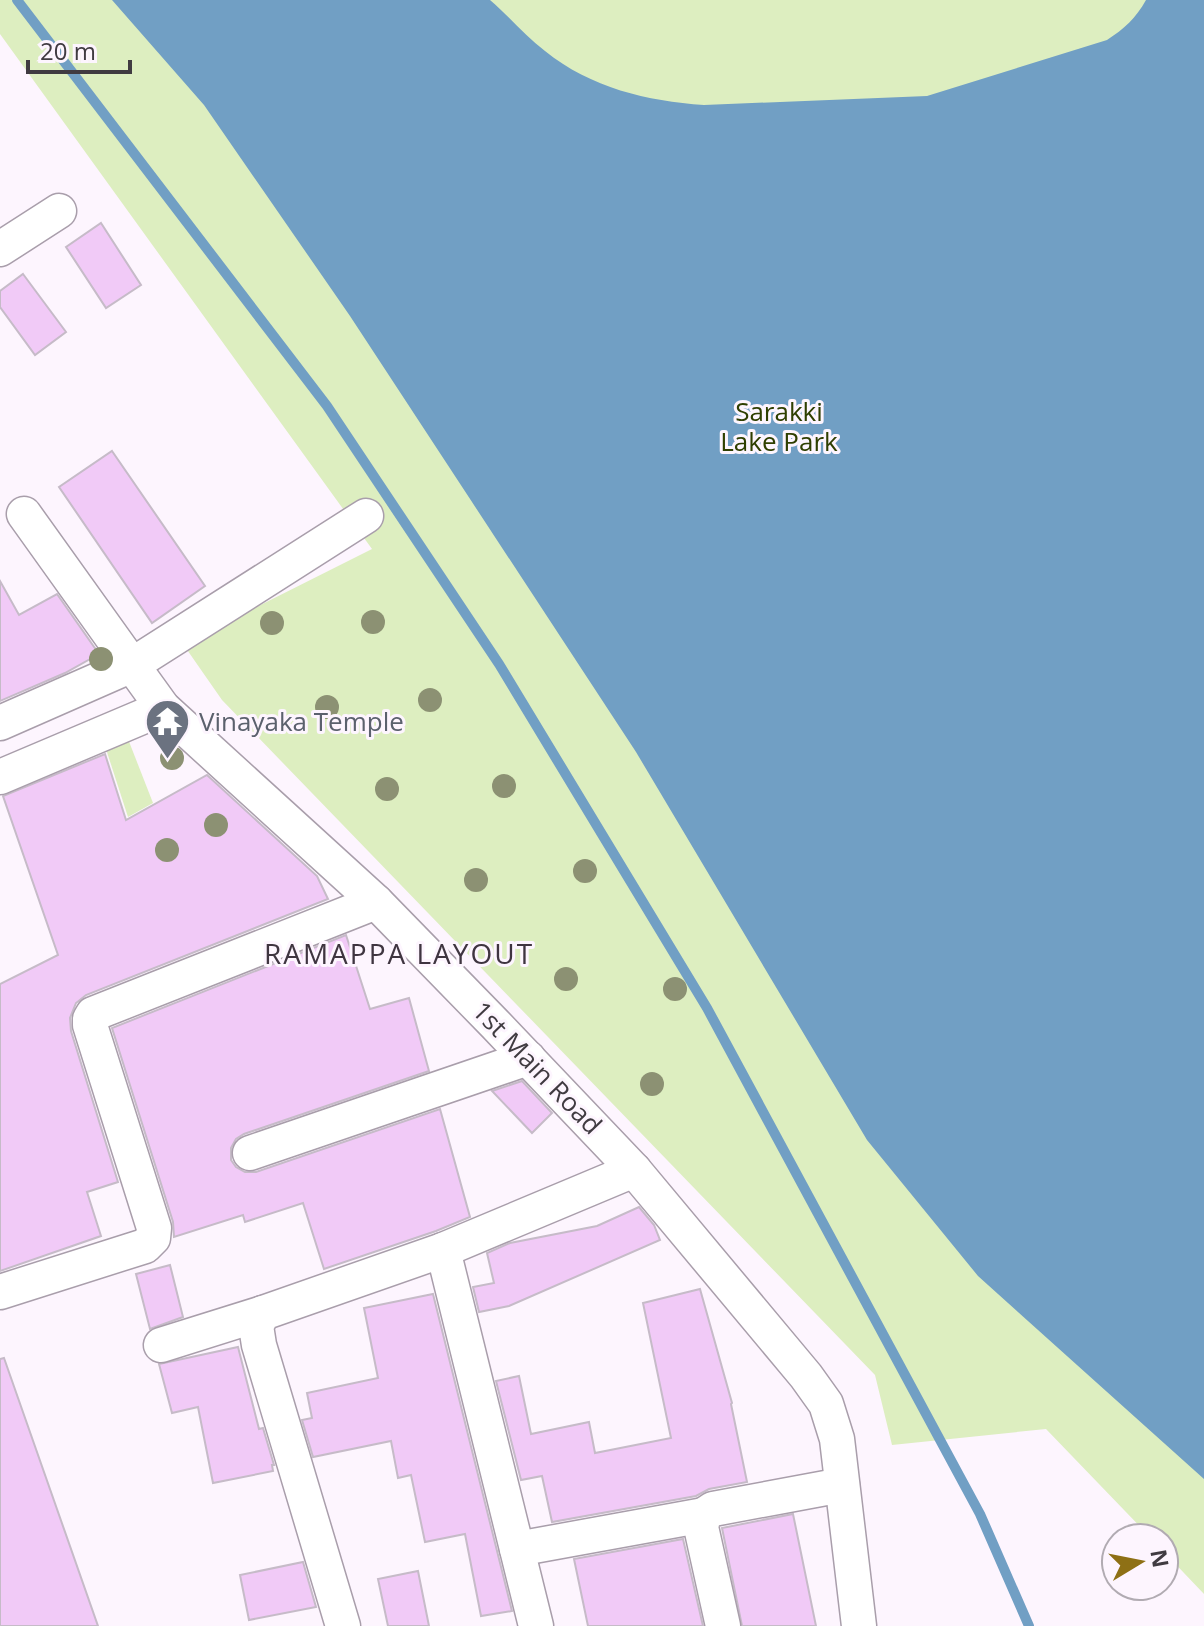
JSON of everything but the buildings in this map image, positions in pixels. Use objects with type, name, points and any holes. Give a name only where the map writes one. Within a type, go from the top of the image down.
[{"type":"street","points":[[0,249],[59,211]]},
{"type":"street","name":"1st Main Road","points":[[24,514],[163,708],[376,902],[528,1058],[634,1170],[806,1376],[826,1404],[837,1439],[859,1626]]},
{"type":"street","points":[[0,723],[132,665],[366,516]]},
{"type":"street","points":[[0,777],[163,708]]},
{"type":"street","points":[[0,1292],[145,1246],[153,1238],[154,1228],[90,1025],[93,1014],[376,902]]},
{"type":"street","points":[[250,1153],[528,1058]]},
{"type":"street","points":[[161,1345],[443,1250],[634,1170]]},
{"type":"street","points":[[443,1250],[536,1626]]},
{"type":"street","points":[[263,1313],[256,1326],[259,1345],[343,1626]]},
{"type":"street","points":[[517,1549],[704,1515],[713,1509],[842,1485]]},
{"type":"street","points":[[704,1515],[701,1527],[723,1626]]},
{"type":"green space","name":"Sarakki Lake Park","points":[[0,0],[1204,0],[1204,1594],[1180,1569],[1180,1522],[1136,1522],[1046,1429],[892,1445],[875,1375],[222,700],[183,644],[372,549],[0,34]]},
{"type":"green space","points":[[128,739],[153,803],[128,817],[106,749]]},
{"type":"water","name":"Sarakki Lake Park","points":[[112,0],[490,0],[538,45],[581,74],[641,96],[704,105],[927,96],[1107,40],[1129,23],[1146,0],[1204,0],[1204,1479],[978,1276],[867,1140],[636,752],[350,316],[204,105]]},
{"type":"waterway","points":[[17,0],[327,406],[499,664],[707,1008],[980,1514],[1029,1626]]},
{"type":"place","name":"Vinayaka Temple","points":[[168,761]]},
{"type":"district","name":"RAMAPPA LAYOUT","points":[[399,954]]}]
